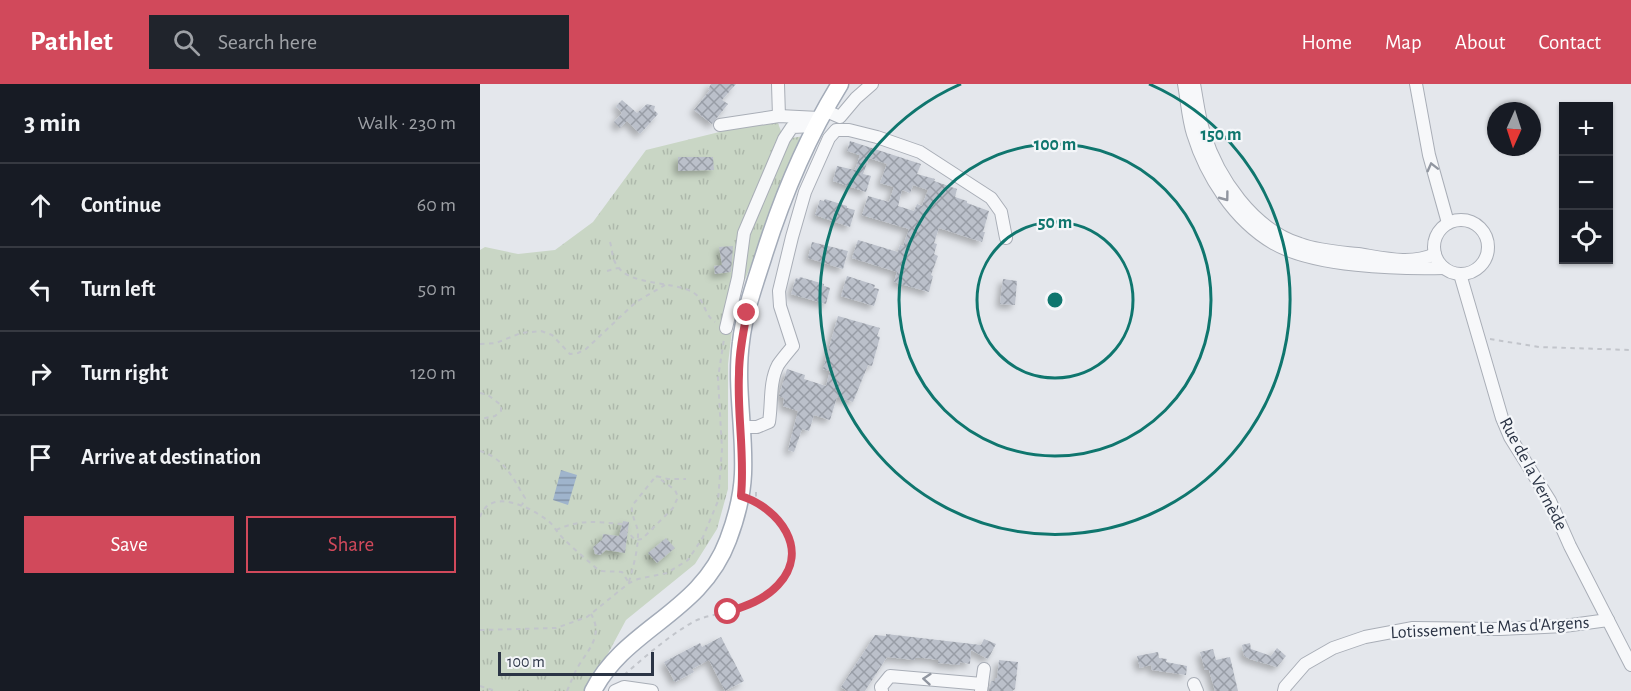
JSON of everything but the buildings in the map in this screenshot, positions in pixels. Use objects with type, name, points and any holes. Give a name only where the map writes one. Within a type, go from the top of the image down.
[{"type":"main road","points":[[593,691],[613,660],[685,602],[702,584],[727,543],[741,496],[743,473],[738,375],[747,313],[776,216],[819,118],[840,84]]},
{"type":"street","points":[[778,84],[778,116]]},
{"type":"street","points":[[720,125],[778,116],[840,117],[872,84]]},
{"type":"street","points":[[1184,84],[1193,134],[1211,177],[1224,197],[1254,230],[1295,253],[1316,258],[1406,270],[1444,268],[1460,274],[1469,273],[1483,263],[1488,246],[1486,238],[1475,224],[1457,220],[1441,229],[1434,245],[1435,254],[1444,268]]},
{"type":"street","points":[[1194,84],[1204,133],[1221,174],[1261,222],[1298,244],[1318,249],[1404,260],[1422,260],[1435,254]]},
{"type":"street","points":[[1416,84],[1429,155],[1448,223]]},
{"type":"street","points":[[726,328],[738,278],[744,233],[784,139],[792,127],[819,118]]},
{"type":"street","points":[[741,427],[757,426],[769,422],[772,387],[778,366],[793,346],[780,306],[779,291],[805,192],[829,138],[836,130],[849,130],[877,137],[920,152],[991,198],[1001,212],[1006,238]]},
{"type":"street","name":"Rue de la Vernède","points":[[1460,274],[1502,418],[1510,437],[1550,501],[1569,546],[1631,665]]},
{"type":"street","name":"Lotissement Le Mas d'Argens","points":[[1284,691],[1305,663],[1333,648],[1365,637],[1413,628],[1500,629],[1564,626],[1608,620]]},
{"type":"street","points":[[882,691],[881,687],[890,676],[981,688],[984,669]]},
{"type":"street","points":[[619,689],[652,691]]},
{"type":"path","points":[[480,628],[556,628],[591,614],[629,583],[667,573],[688,560],[703,537],[718,501],[722,448],[718,378],[726,328],[709,318],[701,299],[692,292],[675,285],[639,279],[622,272],[615,264],[610,242]]},
{"type":"path","points":[[607,271],[618,267]]},
{"type":"path","points":[[480,344],[496,343],[521,333],[541,332],[552,335],[570,354],[578,353],[586,349],[636,302],[665,285]]},
{"type":"path","points":[[1478,337],[1539,347],[1631,350]]},
{"type":"path","points":[[480,393],[488,395],[501,405],[501,411],[495,416],[480,419]]},
{"type":"path","points":[[480,451],[489,454],[506,466],[525,498],[522,505]]},
{"type":"path","points":[[629,583],[638,540],[632,506],[656,476]]},
{"type":"path","points":[[556,530],[573,523],[587,521],[621,524],[635,540],[642,539],[673,507],[678,497],[675,490],[656,476]]},
{"type":"path","points":[[656,476],[686,479]]},
{"type":"path","points":[[619,689],[624,675],[660,644],[695,621],[752,603],[769,593],[786,575],[791,559],[791,539],[782,524],[760,503],[741,496]]},
{"type":"path","points":[[480,517],[491,502],[504,501],[522,505],[549,521],[597,568],[602,571],[622,572],[629,583]]},
{"type":"path","points":[[480,502],[487,505]]},
{"type":"path","points":[[567,691],[578,668],[594,644],[597,632],[591,614]]},
{"type":"path","points":[[480,686],[496,691]]},
{"type":"green space","points":[[776,118],[784,139],[805,136],[744,282],[733,322],[728,364],[728,489],[717,529],[695,564],[626,620],[588,691],[480,691],[480,250],[485,247],[518,254],[555,250],[593,222],[646,150]]},
{"type":"water","points":[[561,470],[577,475],[568,505],[553,500]]},
{"type":"route","points":[[728,612],[752,603],[778,585],[786,575],[792,547],[791,539],[782,524],[760,503],[741,496],[742,432],[738,375],[747,313]]}]
